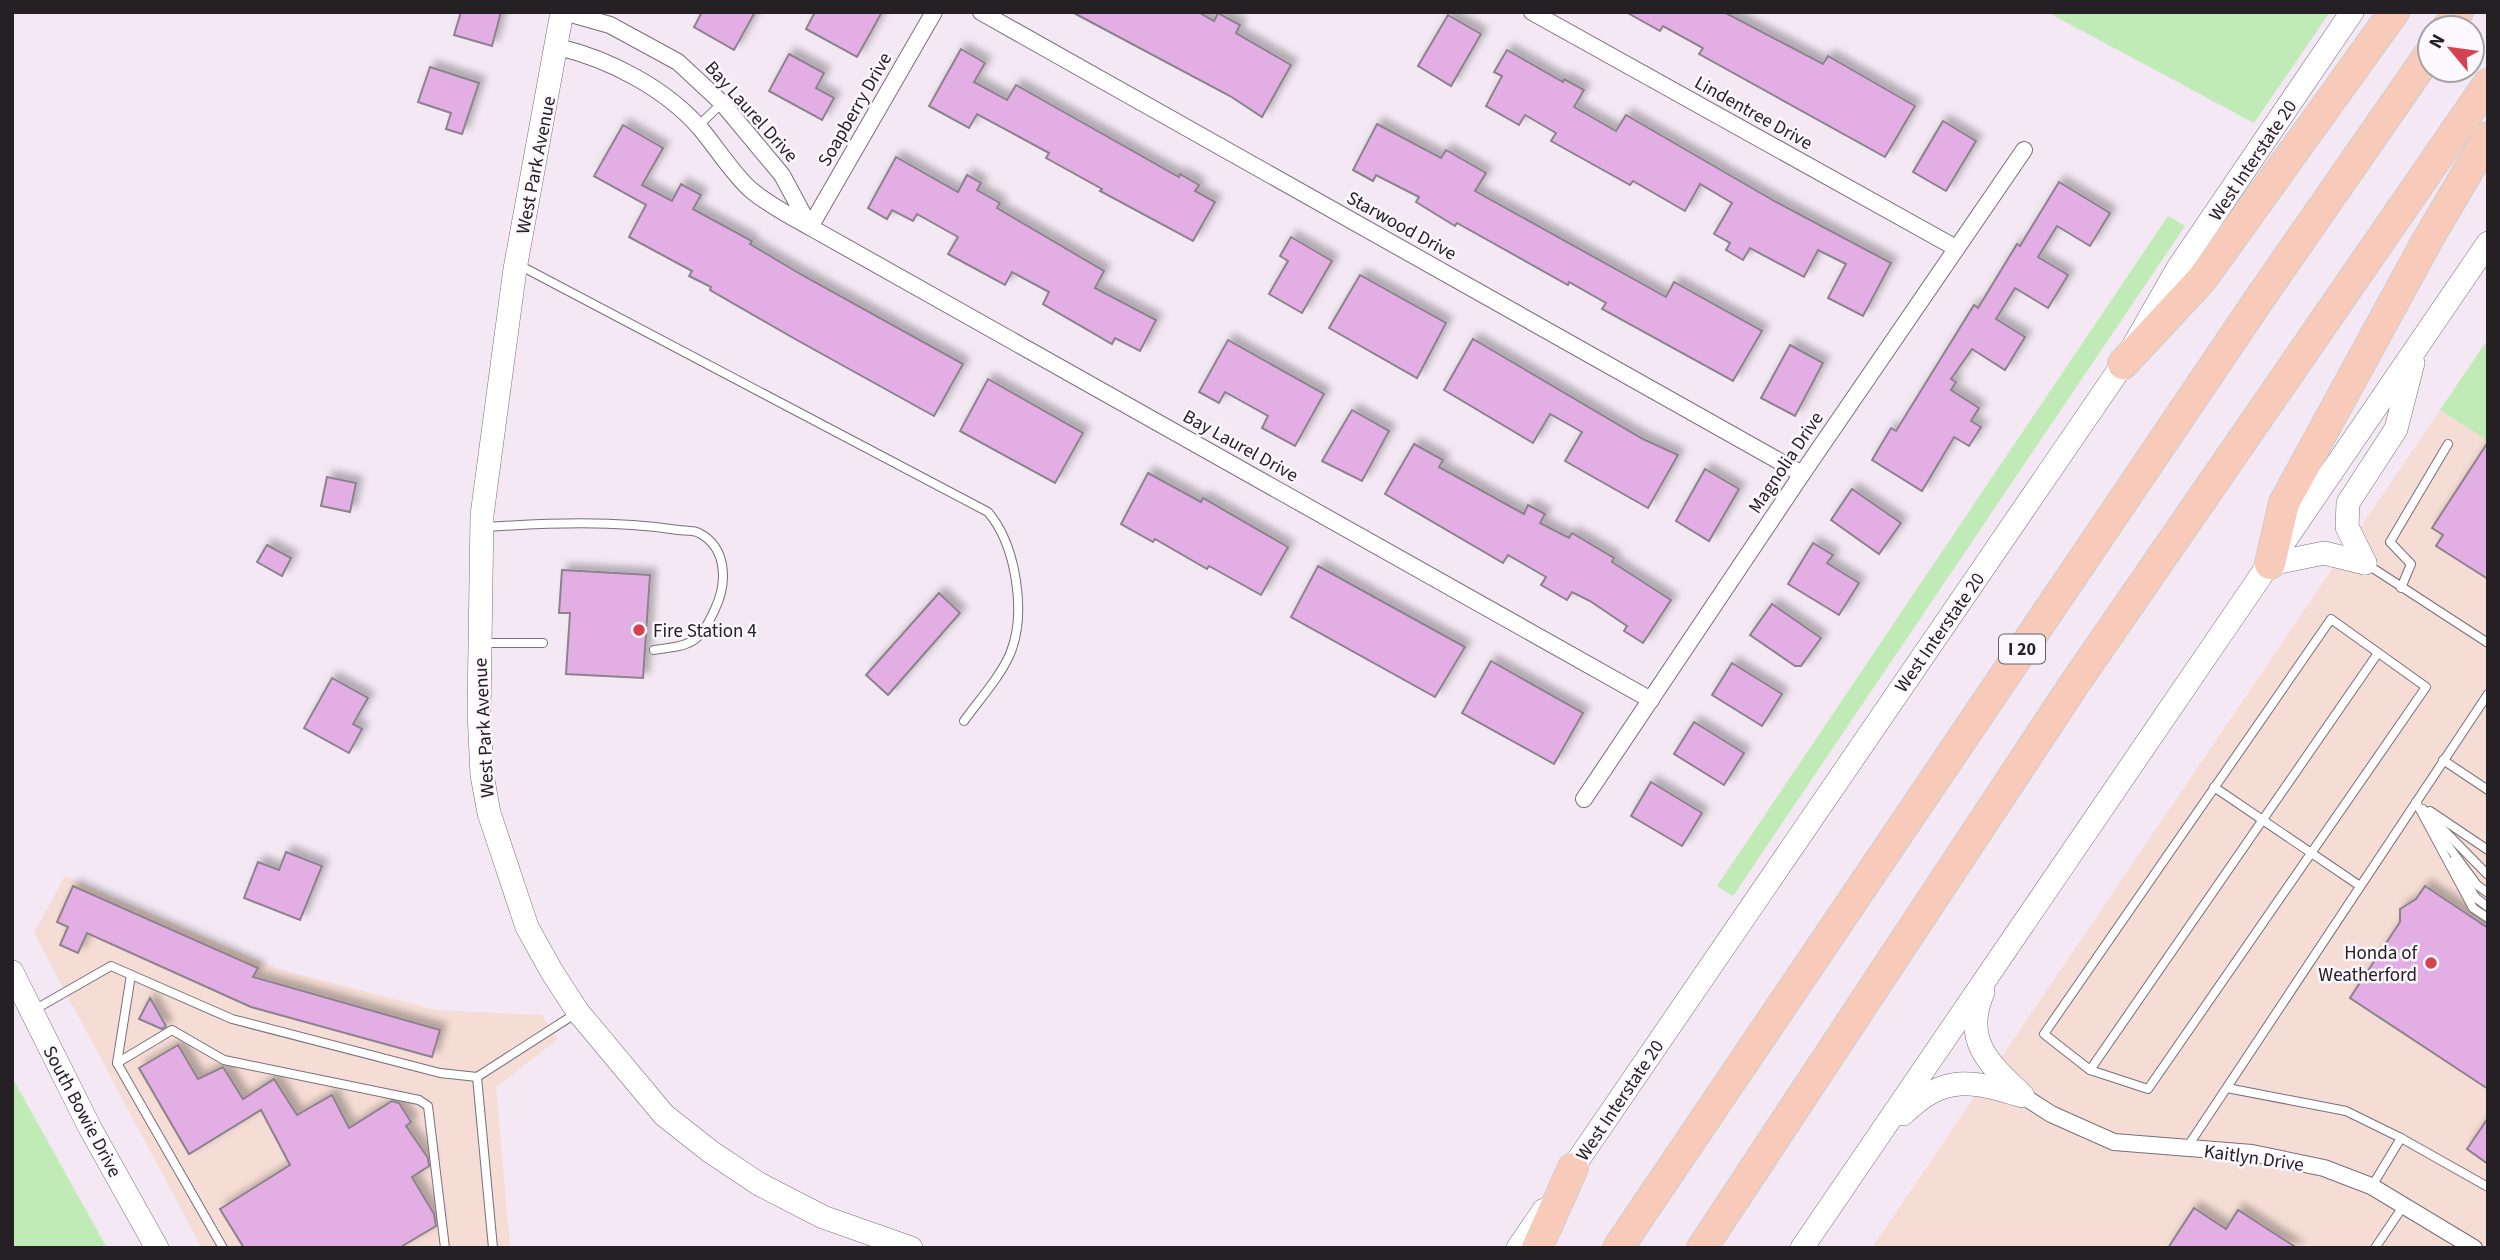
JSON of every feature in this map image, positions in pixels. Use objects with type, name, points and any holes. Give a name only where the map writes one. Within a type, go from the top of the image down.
[{"type":"highway","points":[[2123,364],[2202,279],[2394,12]]},
{"type":"highway","name":"I 20","points":[[1618,1248],[2252,310],[2416,73]]},
{"type":"highway","points":[[1702,1248],[2074,683],[2488,85]]},
{"type":"highway","points":[[2270,564],[2284,503],[2427,241],[2488,137]]},
{"type":"highway","points":[[1538,1248],[1573,1168]]},
{"type":"main road","name":"West Park Avenue","points":[[563,12],[517,263],[482,527],[479,643],[482,775],[489,813],[527,927],[578,1012],[664,1115],[711,1152],[759,1184],[822,1217],[911,1248]]},
{"type":"main road","name":"West Interstate 20","points":[[1518,1248],[2123,364],[2178,268],[2352,12]]},
{"type":"main road","points":[[1801,1248],[2488,243]]},
{"type":"main road","points":[[2365,563],[2347,527],[2348,503],[2396,429],[2418,346]]},
{"type":"main road","points":[[2270,564],[2324,553],[2365,563]]},
{"type":"main road","name":"Kaitlyn Drive","points":[[1997,961],[1981,998],[1975,1022],[1978,1044],[1989,1063],[2023,1096]]},
{"type":"main road","name":"South Bowie Drive","points":[[12,972],[90,1128],[157,1248]]},
{"type":"main road","name":"Kaitlyn Drive","points":[[1874,1143],[1921,1097],[1957,1082],[1983,1084],[2023,1096]]},
{"type":"street","name":"Bay Laurel Drive","points":[[563,12],[610,25],[650,44],[678,62],[722,103],[782,175],[810,227]]},
{"type":"street","name":"Soapberry Drive","points":[[810,227],[934,12]]},
{"type":"street","name":"Starwood Drive","points":[[981,12],[1802,474]]},
{"type":"street","name":"Lindentree Drive","points":[[1532,12],[1956,248]]},
{"type":"street","name":"Bay Laurel Drive","points":[[558,47],[579,52],[642,82],[698,126],[749,188],[771,205],[1651,700]]},
{"type":"street","name":"Magnolia Drive","points":[[1584,799],[2024,150]]},
{"type":"street","name":"Kaitlyn Drive","points":[[2023,1096],[2051,1114],[2114,1142],[2252,1153],[2324,1168],[2371,1186],[2474,1248]]},
{"type":"lane","points":[[698,126],[722,103]]},
{"type":"lane","points":[[517,263],[988,512],[1001,527],[1008,551],[1018,617],[1009,656],[964,721]]},
{"type":"lane","points":[[2401,588],[2411,564],[2390,542],[2448,444]]},
{"type":"lane","points":[[482,527],[552,523],[661,527],[699,533],[717,550],[725,569],[720,598],[703,635],[686,646],[654,650]]},
{"type":"lane","points":[[2365,563],[2488,643]]},
{"type":"lane","points":[[2331,619],[2378,653],[2426,687],[2148,1090],[2090,1070],[2044,1034],[2214,787],[2331,619]]},
{"type":"lane","points":[[479,643],[543,643]]},
{"type":"lane","points":[[2090,1070],[2378,653]]},
{"type":"lane","points":[[2186,1149],[2488,694]]},
{"type":"lane","points":[[2444,760],[2488,790]]},
{"type":"lane","points":[[2214,787],[2360,886]]},
{"type":"lane","points":[[2416,802],[2488,850]]},
{"type":"lane","points":[[2416,802],[2488,875]]},
{"type":"lane","points":[[2416,802],[2477,885],[2488,893]]},
{"type":"lane","points":[[2416,802],[2476,898],[2488,907]]},
{"type":"lane","points":[[2416,802],[2473,908],[2488,918]]},
{"type":"lane","points":[[32,1012],[111,966],[232,1019],[440,1073],[477,1077],[578,1012]]},
{"type":"lane","points":[[131,975],[117,1063],[223,1248]]},
{"type":"lane","points":[[117,1063],[172,1030],[224,1060],[419,1100],[428,1106],[445,1248]]},
{"type":"lane","points":[[477,1077],[493,1248]]},
{"type":"lane","points":[[2227,1088],[2346,1111],[2401,1138],[2488,1187]]},
{"type":"lane","points":[[2371,1186],[2401,1138]]},
{"type":"lane","points":[[2375,1248],[2404,1205]]},
{"type":"shaded area","points":[[2440,410],[2488,441],[2488,1248],[1872,1248]]},
{"type":"shaded area","points":[[65,876],[278,969],[436,1010],[542,1015],[558,1039],[496,1087],[510,1248],[202,1248],[34,933]]},
{"type":"green space","points":[[2047,12],[2330,12],[2254,123]]},
{"type":"green space","points":[[2168,216],[2185,226],[1733,896],[1717,886]]},
{"type":"green space","points":[[2488,339],[2488,441],[2440,410]]},
{"type":"green space","points":[[12,1077],[107,1248],[12,1248]]},
{"type":"building","points":[[461,12],[501,12],[492,46],[454,35]]},
{"type":"building","points":[[702,12],[755,12],[734,50],[694,27]]},
{"type":"building","points":[[815,12],[882,12],[857,57],[806,29]]},
{"type":"building","points":[[1072,12],[1198,12],[1214,21],[1218,13],[1240,25],[1236,33],[1291,65],[1262,117],[1230,96]]},
{"type":"building","points":[[1626,12],[1724,12],[1823,64],[1828,56],[1915,106],[1885,157],[1699,54],[1703,48],[1663,26],[1660,31]]},
{"type":"building","points":[[1448,15],[1481,34],[1451,86],[1418,66]]},
{"type":"building","points":[[961,49],[985,63],[974,82],[1007,100],[1016,85],[1179,177],[1180,174],[1199,185],[1195,191],[1215,202],[1193,241],[1100,191],[1102,189],[1046,158],[1049,153],[977,114],[969,128],[929,106]]},
{"type":"building","points":[[1507,50],[1563,82],[1564,79],[1584,90],[1574,107],[1616,131],[1626,115],[1776,202],[1891,263],[1863,316],[1828,298],[1846,264],[1818,250],[1804,277],[1750,248],[1743,260],[1726,250],[1730,243],[1714,234],[1732,203],[1700,184],[1685,211],[1633,181],[1630,185],[1551,141],[1556,133],[1525,115],[1519,125],[1486,106],[1502,76],[1494,72]]},
{"type":"building","points":[[789,54],[824,73],[816,88],[834,98],[822,120],[769,91]]},
{"type":"building","points":[[430,67],[479,83],[462,134],[446,129],[451,113],[418,102]]},
{"type":"building","points":[[1943,121],[1976,141],[1946,191],[1913,172]]},
{"type":"building","points":[[1377,124],[1441,158],[1446,150],[1486,173],[1475,191],[1666,297],[1674,282],[1762,331],[1733,381],[1602,309],[1606,303],[1569,282],[1568,285],[1457,223],[1455,226],[1416,202],[1419,197],[1376,175],[1373,181],[1353,170]]},
{"type":"building","points":[[623,125],[663,148],[642,185],[672,201],[681,184],[701,195],[693,209],[752,241],[750,244],[802,275],[963,364],[934,416],[710,290],[711,287],[689,276],[692,271],[629,237],[646,205],[594,176]]},
{"type":"building","points":[[896,157],[958,192],[967,175],[981,183],[977,190],[1000,203],[997,208],[1104,271],[1095,288],[1156,320],[1140,351],[1115,338],[1112,344],[1043,304],[1049,292],[1012,272],[1005,285],[948,254],[958,237],[917,214],[913,221],[892,210],[887,219],[868,208]]},
{"type":"building","points":[[2059,182],[2110,213],[2090,246],[2057,226],[2038,257],[2068,275],[2048,308],[2015,288],[1996,319],[2025,337],[2005,370],[1972,349],[1951,379],[1956,382],[1951,390],[1979,408],[1971,421],[1981,427],[1969,446],[1954,437],[1922,491],[1872,460],[1891,428],[1896,431],[1974,305],[1978,308]]},
{"type":"building","points":[[1291,237],[1332,261],[1302,313],[1269,294],[1288,261],[1280,256]]},
{"type":"building","points":[[1360,275],[1446,323],[1417,378],[1329,328]]},
{"type":"building","points":[[1473,339],[1643,439],[1678,455],[1648,508],[1565,461],[1582,432],[1550,414],[1533,443],[1444,390]]},
{"type":"building","points":[[1228,340],[1324,394],[1295,446],[1262,428],[1268,416],[1225,392],[1219,403],[1199,392]]},
{"type":"building","points":[[1790,345],[1823,363],[1795,416],[1761,398]]},
{"type":"building","points":[[988,379],[1083,433],[1055,483],[960,431]]},
{"type":"building","points":[[1352,410],[1389,431],[1362,481],[1322,461]]},
{"type":"building","points":[[2488,442],[2488,579],[2436,546],[2443,535],[2432,528]]},
{"type":"building","points":[[1414,444],[1443,460],[1439,467],[1524,514],[1528,505],[1545,514],[1540,523],[1569,538],[1572,533],[1614,558],[1612,562],[1671,600],[1643,643],[1624,631],[1627,626],[1590,601],[1572,592],[1567,600],[1541,585],[1546,577],[1508,555],[1503,563],[1385,494]]},
{"type":"building","points":[[1705,469],[1739,489],[1709,541],[1676,521]]},
{"type":"building","points":[[1148,473],[1201,502],[1203,498],[1288,547],[1261,595],[1209,566],[1207,569],[1155,539],[1153,542],[1121,524]]},
{"type":"building","points":[[327,477],[356,483],[350,512],[321,506]]},
{"type":"building","points":[[1852,489],[1901,523],[1879,554],[1831,520]]},
{"type":"building","points":[[1813,543],[1833,555],[1827,563],[1859,583],[1839,615],[1788,584]]},
{"type":"building","points":[[267,545],[291,558],[282,576],[257,562]]},
{"type":"building","points":[[1318,566],[1465,647],[1435,697],[1291,617]]},
{"type":"building","points":[[562,570],[650,575],[643,678],[566,674],[570,613],[559,613]]},
{"type":"building","points":[[939,593],[960,613],[888,695],[866,675]]},
{"type":"building","points":[[1772,604],[1821,638],[1801,666],[1795,666],[1750,635]]},
{"type":"building","points":[[1491,661],[1583,713],[1554,764],[1462,713]]},
{"type":"building","points":[[1732,663],[1782,694],[1762,726],[1712,695]]},
{"type":"building","points":[[332,678],[368,698],[353,724],[362,729],[349,753],[304,728]]},
{"type":"building","points":[[1694,722],[1744,753],[1724,785],[1674,754]]},
{"type":"building","points":[[1651,782],[1702,813],[1682,846],[1631,816]]},
{"type":"building","points":[[286,852],[322,866],[300,920],[244,898],[258,862],[279,870]]},
{"type":"building","points":[[73,886],[258,968],[253,977],[440,1030],[432,1057],[251,1007],[87,933],[78,953],[60,945],[68,927],[57,922]]},
{"type":"building","name":"Honda of Weatherford","points":[[2425,886],[2488,928],[2488,1089],[2350,998],[2400,922],[2400,909],[2416,899]]},
{"type":"building","points":[[150,998],[166,1026],[162,1029],[139,1019]]},
{"type":"building","points":[[178,1045],[198,1079],[223,1067],[243,1099],[274,1079],[297,1115],[332,1095],[349,1128],[392,1101],[399,1103],[411,1122],[406,1126],[428,1158],[429,1166],[412,1177],[434,1214],[436,1226],[399,1248],[244,1248],[220,1209],[290,1165],[261,1110],[189,1154],[139,1068]]},
{"type":"building","points":[[2488,1118],[2488,1164],[2467,1149]]},
{"type":"building","points":[[2194,1208],[2226,1229],[2238,1210],[2297,1248],[2168,1248]]},
{"type":"place","name":"Fire Station 4","points":[[639,630]]},
{"type":"place","name":"Honda of Weatherford","points":[[2431,963]]}]
